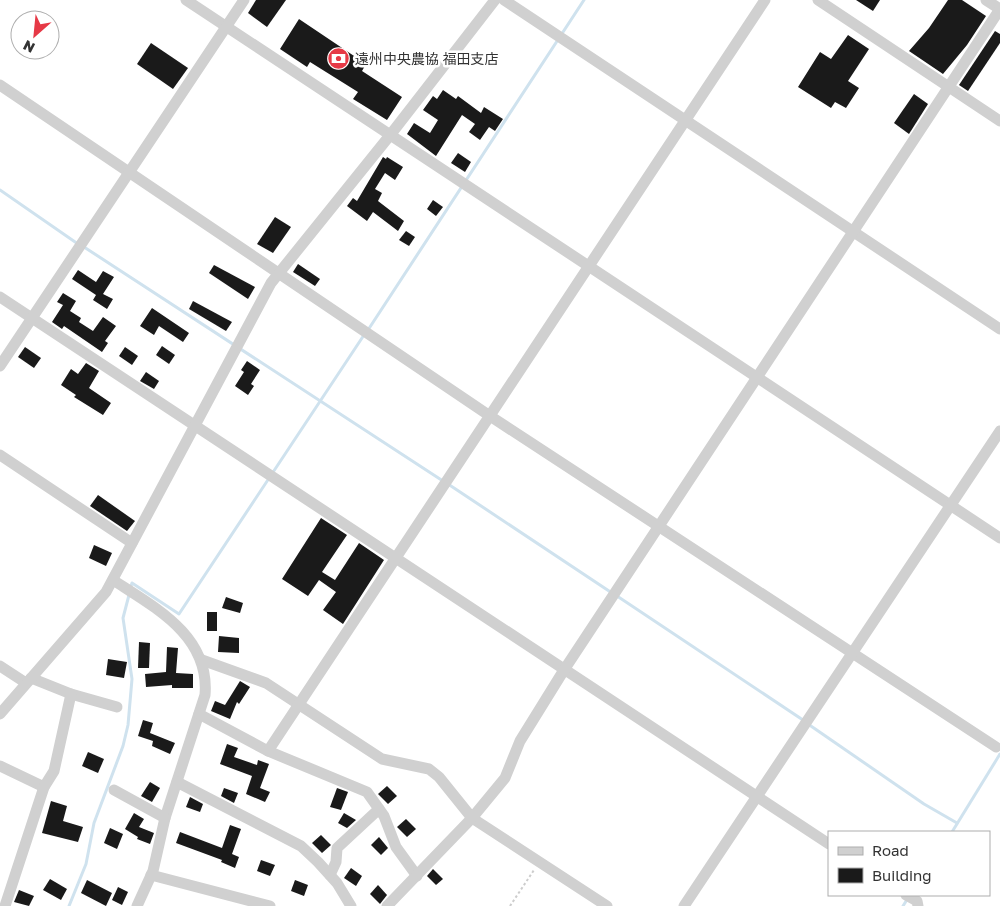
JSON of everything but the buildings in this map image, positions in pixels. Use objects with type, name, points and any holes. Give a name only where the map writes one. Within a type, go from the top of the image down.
[{"type":"street","points":[[186,0],[1000,538]]},
{"type":"street","points":[[0,366],[244,0]]},
{"type":"street","points":[[0,714],[106,592],[259,303],[280,273],[495,0]]},
{"type":"street","points":[[504,0],[1000,330]]},
{"type":"street","points":[[268,751],[765,0]]},
{"type":"street","points":[[818,0],[1000,120]]},
{"type":"street","points":[[387,906],[472,818],[505,778],[520,741],[564,670],[1000,9],[986,0]]},
{"type":"street","points":[[0,85],[490,416],[996,747]]},
{"type":"street","points":[[0,297],[828,843]]},
{"type":"street","points":[[684,906],[756,796],[854,654],[1000,431]]},
{"type":"street","points":[[0,455],[132,543]]},
{"type":"street","points":[[113,580],[167,615],[183,631],[202,660],[206,680],[206,695],[165,818],[152,874],[138,906]]},
{"type":"street","points":[[202,660],[266,683],[382,759],[429,769],[439,777],[472,818],[607,906]]},
{"type":"street","points":[[0,666],[29,681],[117,708]]},
{"type":"street","points":[[4,899],[44,787],[54,771],[71,694]]},
{"type":"street","points":[[199,714],[268,751],[367,792],[379,809],[396,847],[417,876]]},
{"type":"street","points":[[0,766],[44,787]]},
{"type":"street","points":[[177,782],[301,846],[330,875],[351,906]]},
{"type":"street","points":[[114,790],[165,818]]},
{"type":"street","points":[[330,875],[336,862],[338,848],[379,809]]},
{"type":"street","points":[[152,874],[270,906]]},
{"type":"street","points":[[908,896],[916,901],[918,906]]},
{"type":"path","points":[[510,906],[539,862]]},
{"type":"waterway","points":[[368,330],[584,0]]},
{"type":"waterway","points":[[0,190],[78,244]]},
{"type":"waterway","points":[[84,247],[443,481]]},
{"type":"waterway","points":[[130,589],[132,583],[179,614],[364,335]]},
{"type":"waterway","points":[[448,484],[612,593]]},
{"type":"waterway","points":[[69,906],[86,864],[94,823],[123,746],[128,725],[132,679],[123,618],[129,595]]},
{"type":"waterway","points":[[617,596],[803,720]]},
{"type":"waterway","points":[[808,724],[924,804],[957,823]]},
{"type":"waterway","points":[[953,831],[1000,754]]},
{"type":"waterway","points":[[903,906],[908,898]]},
{"type":"place","name":"遠州中央農協 福田支店","points":[[339,59]]}]
